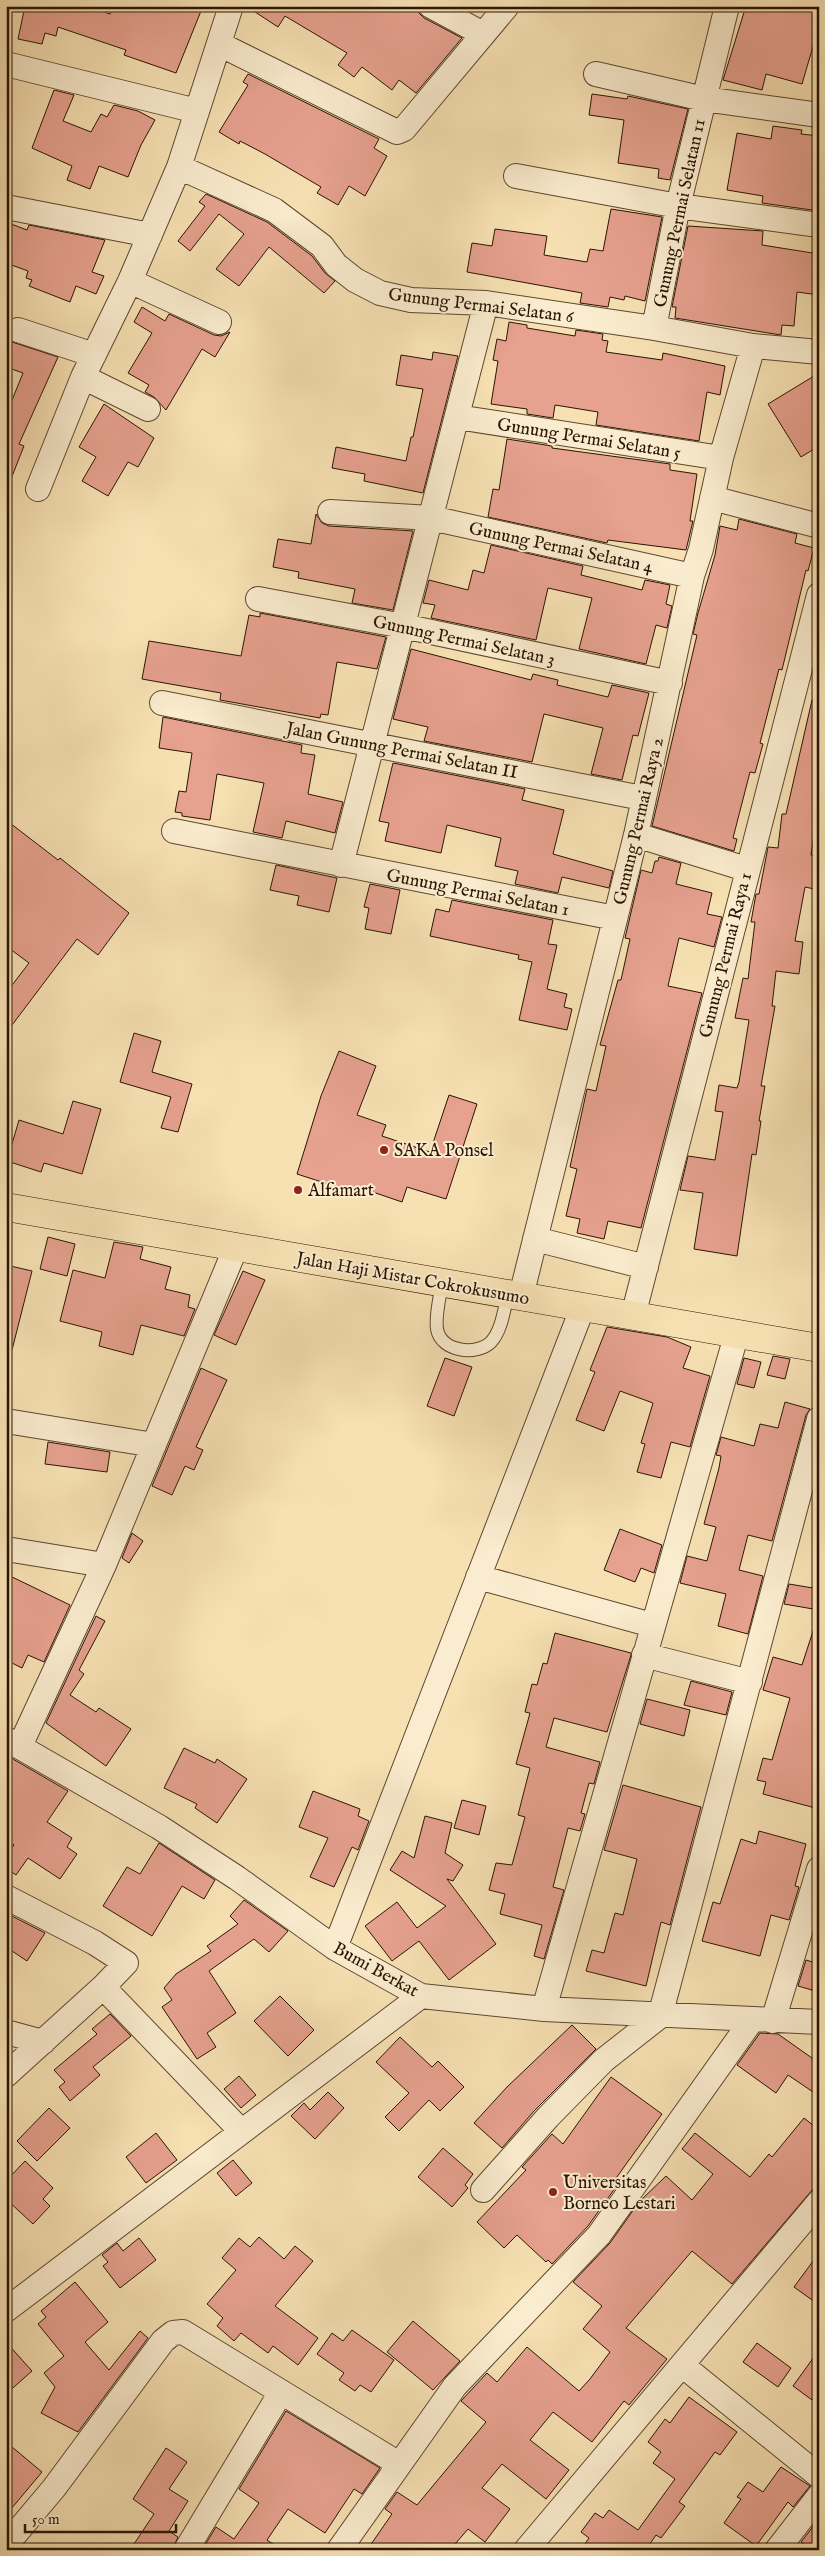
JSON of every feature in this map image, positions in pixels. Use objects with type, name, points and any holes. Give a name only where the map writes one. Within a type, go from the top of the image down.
[{"type":"main road","name":"Jalan Haji Mistar Cokrokusumo","points":[[6,1207],[442,1282],[736,1336],[819,1348]]},
{"type":"street","points":[[38,489],[83,377],[130,282],[179,167],[231,6]]},
{"type":"street","points":[[431,6],[483,34]]},
{"type":"street","points":[[218,44],[397,132],[404,129],[507,6]]},
{"type":"street","name":"Gunung Permai Selatan 11","points":[[654,328],[678,206],[727,6]]},
{"type":"street","points":[[6,64],[198,111]]},
{"type":"street","points":[[596,74],[704,99],[817,109]]},
{"type":"street","name":"Gunung Permai Selatan 6","points":[[179,167],[274,210],[322,246],[336,265],[355,280],[380,293],[411,300],[486,303],[654,328],[753,346],[819,352]]},
{"type":"street","points":[[516,176],[678,206],[819,225]]},
{"type":"street","points":[[6,207],[150,235]]},
{"type":"street","points":[[130,282],[219,322]]},
{"type":"street","points":[[340,865],[486,303]]},
{"type":"street","points":[[18,330],[94,354]]},
{"type":"street","name":"Gunung Permai Raya 2","points":[[515,1295],[535,1239],[636,835],[642,798],[670,683],[692,576],[701,549],[721,458],[753,346]]},
{"type":"street","points":[[83,377],[148,409]]},
{"type":"street","name":"Gunung Permai Selatan 5","points":[[457,417],[721,458]]},
{"type":"street","points":[[712,498],[819,526]]},
{"type":"street","name":"Gunung Permai Selatan 4","points":[[330,512],[431,518],[692,576]]},
{"type":"street","name":"Gunung Permai Raya 1","points":[[633,1316],[746,869],[819,595]]},
{"type":"street","name":"Gunung Permai Selatan 3","points":[[258,600],[403,626],[670,683]]},
{"type":"street","name":"Jalan Gunung Permai Selatan II","points":[[162,703],[372,743],[642,798]]},
{"type":"street","name":"Gunung Permai Selatan 1","points":[[174,830],[340,865],[615,918]]},
{"type":"street","points":[[636,835],[746,869]]},
{"type":"street","points":[[535,1239],[646,1267]]},
{"type":"street","points":[[13,1743],[104,1565],[236,1247]]},
{"type":"street","points":[[335,1948],[582,1309]]},
{"type":"street","points":[[544,2009],[736,1336]]},
{"type":"street","points":[[483,2190],[548,2117],[604,2060],[660,2016],[819,1419]]},
{"type":"street","points":[[6,1421],[154,1445]]},
{"type":"street","points":[[6,1549],[104,1565]]},
{"type":"street","points":[[478,1578],[652,1625]]},
{"type":"street","points":[[644,1655],[750,1682]]},
{"type":"street","name":"Bumi Berkat","points":[[13,1743],[159,1827],[237,1878],[335,1948],[421,1996],[544,2009],[763,2021],[819,2022]]},
{"type":"street","points":[[339,2550],[456,2386],[599,2235],[763,2021],[819,1870]]},
{"type":"street","points":[[6,1897],[95,1943],[126,1963],[104,1987],[6,2075]]},
{"type":"street","points":[[104,1987],[241,2131]]},
{"type":"street","points":[[6,2310],[421,1996]]},
{"type":"street","points":[[6,2032],[43,2042]]},
{"type":"street","points":[[526,2550],[819,2202]]},
{"type":"street","points":[[6,2545],[54,2488],[163,2341],[173,2333],[183,2332],[399,2464]]},
{"type":"street","points":[[682,2365],[819,2476]]},
{"type":"street","points":[[186,2550],[281,2392]]},
{"type":"street","points":[[777,2550],[819,2496]]},
{"type":"lane","points":[[442,1282],[437,1328],[440,1337],[454,1348],[480,1350],[491,1342],[498,1332],[515,1295]]},
{"type":"building","points":[[25,6],[86,6],[110,14],[113,6],[203,6],[176,73],[124,55],[126,50],[58,27],[56,36],[45,33],[42,44],[18,39]]},
{"type":"building","points":[[246,6],[417,6],[419,13],[424,18],[462,38],[416,93],[399,80],[392,90],[362,67],[354,77],[338,65],[347,53],[285,16],[278,27]]},
{"type":"building","points":[[746,6],[819,6],[819,26],[802,84],[766,74],[762,90],[723,80]]},
{"type":"building","points":[[248,74],[379,139],[374,148],[387,156],[365,196],[349,186],[338,205],[317,193],[321,187],[265,154],[240,141],[239,144],[219,132],[248,85],[243,82]]},
{"type":"building","points":[[54,90],[74,95],[63,121],[91,132],[101,114],[107,117],[114,105],[138,111],[155,120],[141,145],[128,177],[99,166],[90,189],[67,180],[72,166],[32,148]]},
{"type":"building","points":[[592,94],[627,99],[628,96],[688,109],[670,180],[658,178],[659,169],[618,163],[624,120],[589,115]]},
{"type":"building","points":[[773,126],[802,130],[801,134],[819,136],[819,211],[762,203],[763,196],[727,190],[737,133],[771,139]]},
{"type":"building","points":[[206,194],[267,222],[312,256],[325,273],[335,281],[324,293],[269,247],[239,286],[216,269],[244,234],[219,214],[190,251],[178,241],[205,206],[199,202]]},
{"type":"building","points":[[611,209],[662,217],[645,301],[625,296],[624,300],[610,297],[608,307],[580,303],[582,293],[467,272],[472,243],[492,246],[495,229],[547,236],[544,255],[587,262],[590,249],[603,251]]},
{"type":"building","points":[[6,222],[27,230],[29,225],[105,240],[92,272],[104,276],[96,294],[76,286],[70,302],[29,286],[32,280],[26,278],[28,271],[6,263]]},
{"type":"building","points":[[688,226],[763,231],[762,245],[819,254],[819,295],[797,292],[794,326],[782,325],[781,335],[675,318],[676,307],[672,307]]},
{"type":"building","points":[[142,307],[165,321],[169,314],[214,335],[221,336],[230,332],[215,357],[202,349],[166,410],[154,397],[145,392],[149,385],[128,373],[152,333],[134,322]]},
{"type":"building","points":[[509,322],[527,325],[527,328],[575,336],[576,330],[603,334],[602,340],[608,341],[606,352],[662,360],[663,353],[725,366],[720,395],[707,392],[699,441],[596,425],[598,412],[555,405],[553,418],[527,414],[527,409],[491,404],[498,361],[493,360],[497,339],[506,341]]},
{"type":"building","points":[[12,342],[58,357],[19,444],[24,446],[7,489],[6,415],[23,373],[6,367],[6,358]]},
{"type":"building","points":[[433,352],[458,356],[423,493],[364,481],[365,474],[332,468],[336,447],[406,461],[423,389],[396,385],[401,355],[432,360]]},
{"type":"building","points":[[819,373],[819,446],[801,457],[768,404]]},
{"type":"building","points":[[104,404],[154,438],[138,467],[128,462],[108,496],[82,481],[96,457],[79,447]]},
{"type":"building","points":[[507,439],[552,446],[552,448],[670,464],[670,470],[697,474],[690,521],[693,521],[686,550],[608,540],[607,543],[488,517],[493,489],[499,490]]},
{"type":"building","points":[[316,514],[322,523],[329,526],[413,531],[393,610],[352,603],[355,589],[298,578],[299,572],[273,567],[278,539],[311,544]]},
{"type":"building","points":[[739,519],[797,534],[795,543],[814,548],[808,571],[806,570],[782,670],[779,669],[760,743],[763,744],[755,773],[750,772],[733,838],[737,839],[734,851],[652,826],[697,635],[693,634],[715,555],[720,526],[737,530]]},
{"type":"building","points":[[491,545],[583,566],[581,575],[642,590],[645,580],[670,585],[666,604],[672,606],[667,628],[656,625],[646,664],[579,649],[592,598],[548,588],[536,640],[431,618],[435,605],[423,603],[429,580],[468,590],[473,570],[484,573]]},
{"type":"building","points":[[260,613],[386,637],[377,669],[337,662],[328,715],[321,714],[320,718],[220,700],[221,693],[142,679],[149,641],[241,656],[249,615],[260,617]]},
{"type":"building","points":[[411,649],[531,680],[533,674],[558,680],[557,685],[608,697],[612,685],[649,693],[638,736],[633,735],[622,780],[591,774],[603,728],[544,714],[532,762],[424,741],[428,727],[393,719]]},
{"type":"building","points":[[812,700],[819,701],[819,800],[811,855],[819,857],[819,890],[805,887],[795,941],[803,942],[799,974],[776,971],[772,1006],[775,1006],[761,1086],[765,1086],[759,1121],[761,1121],[756,1155],[752,1154],[737,1256],[694,1249],[703,1193],[680,1190],[688,1156],[715,1160],[723,1112],[715,1111],[719,1085],[737,1088],[739,1082],[749,1020],[735,1018],[743,978],[748,979],[755,922],[751,922],[756,894],[759,894],[768,847],[778,848],[782,814],[786,814]]},
{"type":"building","points":[[163,717],[302,745],[301,753],[315,755],[308,794],[343,802],[335,833],[286,821],[282,838],[253,832],[264,783],[217,774],[210,820],[182,816],[182,813],[175,812],[179,791],[186,792],[192,753],[159,748]]},
{"type":"building","points":[[393,763],[525,789],[522,800],[564,810],[553,854],[613,871],[609,888],[562,877],[558,893],[515,884],[518,871],[495,866],[501,838],[447,825],[441,853],[385,841],[389,823],[379,821]]},
{"type":"building","points":[[6,820],[58,860],[60,858],[129,913],[98,955],[77,939],[6,1033],[6,993],[29,963],[6,946]]},
{"type":"building","points":[[659,857],[681,863],[676,884],[712,893],[707,914],[722,917],[714,947],[679,938],[668,986],[702,993],[641,1228],[608,1221],[604,1239],[577,1233],[580,1219],[566,1216],[577,1169],[570,1167],[587,1089],[596,1091],[606,1046],[600,1045],[618,980],[621,980],[630,939],[625,938],[641,870],[652,873],[655,861],[658,861]]},
{"type":"building","points":[[276,865],[337,878],[329,912],[297,905],[299,896],[270,890]]},
{"type":"building","points":[[370,884],[400,890],[391,934],[365,929],[369,908],[364,907]]},
{"type":"building","points":[[452,900],[553,920],[548,944],[557,945],[547,989],[567,994],[564,1007],[572,1009],[567,1030],[519,1020],[532,962],[518,959],[519,955],[430,936],[436,909],[449,912]]},
{"type":"building","points":[[134,1033],[161,1041],[152,1072],[192,1084],[178,1132],[161,1128],[171,1097],[120,1082]]},
{"type":"building","points":[[339,1051],[376,1066],[357,1115],[386,1125],[382,1136],[430,1152],[449,1095],[477,1104],[446,1199],[407,1187],[402,1202],[364,1189],[362,1195],[297,1174],[321,1096]]},
{"type":"building","points":[[73,1101],[101,1109],[82,1174],[44,1163],[41,1172],[7,1161],[19,1120],[63,1134]]},
{"type":"building","points":[[48,1237],[75,1244],[67,1276],[40,1269]]},
{"type":"building","points":[[114,1242],[143,1247],[140,1259],[171,1267],[165,1289],[190,1295],[188,1307],[195,1309],[184,1336],[141,1325],[133,1355],[99,1346],[102,1332],[60,1321],[73,1270],[105,1278]]},
{"type":"building","points":[[6,1265],[32,1271],[12,1350],[6,1349]]},
{"type":"building","points":[[243,1271],[265,1280],[236,1345],[214,1335]]},
{"type":"building","points":[[607,1327],[667,1337],[691,1347],[683,1368],[710,1376],[690,1447],[671,1442],[661,1478],[637,1472],[645,1444],[641,1443],[653,1403],[620,1391],[604,1431],[576,1420],[595,1372],[590,1370]]},
{"type":"building","points":[[773,1356],[790,1359],[785,1379],[767,1375]]},
{"type":"building","points":[[445,1358],[472,1367],[454,1416],[427,1406]]},
{"type":"building","points":[[744,1358],[761,1362],[754,1388],[737,1384]]},
{"type":"building","points":[[201,1368],[227,1380],[196,1447],[203,1450],[194,1470],[185,1466],[172,1495],[152,1486]]},
{"type":"building","points":[[785,1402],[810,1409],[806,1415],[772,1541],[748,1535],[739,1570],[763,1576],[748,1634],[718,1626],[726,1594],[680,1583],[687,1556],[707,1561],[716,1527],[704,1524],[719,1468],[721,1456],[716,1455],[721,1437],[754,1446],[760,1424],[778,1428]]},
{"type":"building","points":[[48,1442],[110,1452],[107,1472],[45,1464]]},
{"type":"building","points":[[620,1529],[662,1545],[654,1573],[641,1568],[635,1582],[604,1570]]},
{"type":"building","points":[[132,1533],[143,1541],[129,1563],[122,1558]]},
{"type":"building","points":[[6,1574],[70,1605],[44,1662],[28,1655],[22,1668],[6,1660],[6,1626],[12,1614],[6,1611]]},
{"type":"building","points":[[789,1584],[819,1589],[819,1610],[784,1604]]},
{"type":"building","points":[[96,1616],[105,1621],[79,1670],[84,1674],[70,1695],[96,1712],[99,1708],[131,1729],[106,1766],[46,1723]]},
{"type":"building","points":[[815,1625],[819,1625],[819,1809],[763,1794],[766,1782],[757,1780],[763,1758],[772,1760],[790,1698],[763,1690],[773,1657],[802,1665]]},
{"type":"building","points":[[555,1633],[631,1653],[631,1655],[607,1732],[554,1718],[546,1747],[600,1762],[594,1784],[589,1783],[581,1813],[585,1814],[580,1831],[568,1828],[553,1887],[564,1890],[544,1959],[534,1956],[542,1925],[500,1914],[505,1894],[489,1890],[496,1863],[512,1865],[525,1817],[518,1815],[530,1768],[516,1764],[530,1713],[525,1712],[532,1684],[537,1685],[543,1663],[547,1664]]},
{"type":"building","points":[[691,1681],[732,1692],[726,1715],[684,1705]]},
{"type":"building","points":[[647,1699],[690,1710],[684,1736],[640,1724]]},
{"type":"building","points":[[184,1748],[215,1763],[217,1759],[247,1779],[217,1823],[195,1808],[197,1804],[164,1788]]},
{"type":"building","points":[[6,1755],[68,1791],[47,1822],[72,1838],[67,1847],[77,1854],[60,1879],[28,1858],[16,1875],[6,1868],[6,1856],[14,1845],[6,1840]]},
{"type":"building","points":[[623,1785],[701,1807],[670,1925],[661,1922],[646,1986],[586,1971],[592,1950],[604,1953],[615,1913],[623,1915],[637,1859],[604,1850]]},
{"type":"building","points":[[313,1791],[360,1809],[358,1816],[369,1821],[358,1850],[352,1847],[334,1887],[310,1877],[328,1838],[299,1827]]},
{"type":"building","points":[[462,1800],[486,1806],[479,1835],[454,1828]]},
{"type":"building","points":[[425,1816],[452,1823],[445,1853],[463,1865],[453,1881],[447,1879],[496,1944],[449,1980],[419,1941],[392,1961],[365,1926],[397,1902],[417,1928],[446,1906],[390,1870],[402,1851],[414,1858]]},
{"type":"building","points":[[759,1831],[806,1844],[795,1886],[799,1887],[789,1920],[771,1915],[760,1956],[702,1941],[713,1902],[720,1904],[741,1839],[756,1844]]},
{"type":"building","points":[[159,1843],[215,1880],[204,1899],[182,1886],[152,1936],[103,1906],[127,1867],[140,1874]]},
{"type":"building","points":[[244,1900],[288,1931],[269,1952],[254,1939],[209,1971],[236,2013],[207,2033],[216,2047],[197,2059],[162,2007],[172,2000],[164,1988],[176,1974],[211,1951],[207,1946],[238,1924],[230,1916]]},
{"type":"building","points":[[6,1913],[45,1933],[27,1961],[6,1947]]},
{"type":"building","points":[[806,1960],[819,1964],[819,1992],[798,1986]]},
{"type":"building","points":[[280,1996],[314,2030],[288,2056],[254,2021]]},
{"type":"building","points":[[110,2014],[131,2036],[93,2067],[100,2075],[70,2101],[59,2087],[65,2082],[54,2070],[97,2034],[92,2029]]},
{"type":"building","points":[[572,2025],[596,2049],[534,2111],[502,2148],[474,2123],[507,2087]]},
{"type":"building","points":[[760,2033],[778,2034],[819,2063],[819,2096],[788,2075],[776,2093],[737,2065]]},
{"type":"building","points":[[400,2037],[432,2067],[438,2061],[464,2087],[440,2111],[429,2100],[399,2131],[385,2117],[409,2093],[376,2062]]},
{"type":"building","points":[[239,2076],[256,2095],[241,2108],[224,2089]]},
{"type":"building","points":[[611,2077],[662,2114],[614,2181],[618,2184],[588,2226],[552,2264],[548,2260],[546,2262],[517,2235],[504,2248],[477,2222],[526,2170],[522,2167],[552,2134],[563,2144]]},
{"type":"building","points":[[328,2092],[344,2108],[315,2139],[291,2116],[304,2103],[310,2110]]},
{"type":"building","points":[[49,2108],[70,2128],[37,2161],[17,2141]]},
{"type":"building","points":[[804,2118],[819,2130],[819,2182],[732,2284],[692,2251],[626,2328],[667,2359],[629,2405],[624,2401],[592,2442],[553,2412],[530,2440],[569,2470],[546,2499],[502,2464],[482,2488],[510,2509],[485,2542],[468,2529],[450,2550],[367,2550],[392,2514],[385,2509],[397,2492],[417,2505],[486,2422],[461,2401],[487,2373],[497,2382],[527,2347],[579,2391],[590,2379],[610,2352],[583,2329],[602,2306],[573,2282],[610,2243],[639,2202],[666,2176],[692,2200],[713,2174],[682,2149],[695,2133],[750,2177],[769,2154],[772,2157]]},
{"type":"building","points":[[156,2133],[177,2160],[146,2183],[126,2157]]},
{"type":"building","points":[[443,2148],[473,2174],[465,2185],[468,2188],[452,2207],[418,2177]]},
{"type":"building","points":[[233,2160],[252,2183],[236,2196],[217,2173]]},
{"type":"building","points":[[25,2161],[53,2188],[43,2199],[50,2206],[33,2224],[6,2199],[6,2181]]},
{"type":"building","points":[[259,2237],[284,2259],[295,2246],[313,2261],[275,2306],[318,2338],[298,2365],[273,2346],[268,2353],[241,2333],[234,2341],[217,2326],[223,2318],[207,2304],[236,2270],[222,2258],[239,2238],[250,2247]]},
{"type":"building","points":[[139,2238],[156,2260],[120,2288],[103,2266],[108,2262],[102,2255],[117,2243],[123,2251]]},
{"type":"building","points":[[819,2253],[819,2305],[794,2287]]},
{"type":"building","points":[[75,2282],[108,2322],[85,2342],[109,2370],[140,2331],[148,2338],[78,2432],[41,2413],[55,2387],[44,2373],[64,2356],[38,2324],[46,2317],[41,2311]]},
{"type":"building","points":[[413,2321],[460,2361],[433,2390],[387,2352]]},
{"type":"building","points":[[352,2330],[394,2360],[371,2392],[360,2385],[355,2391],[339,2380],[344,2373],[317,2354],[332,2333],[343,2341]]},
{"type":"building","points":[[6,2342],[32,2371],[6,2394]]},
{"type":"building","points":[[757,2343],[791,2368],[778,2387],[743,2362]]},
{"type":"building","points":[[819,2350],[819,2391],[812,2400],[793,2386]]},
{"type":"building","points":[[689,2397],[737,2432],[720,2455],[715,2452],[679,2502],[685,2506],[661,2538],[656,2535],[646,2550],[581,2550],[589,2538],[581,2532],[595,2513],[603,2518],[609,2510],[638,2530],[675,2479],[653,2463],[661,2452],[648,2442],[665,2419],[670,2423]]},
{"type":"building","points":[[286,2411],[380,2468],[362,2494],[354,2489],[325,2533],[288,2509],[267,2540],[282,2550],[202,2550],[216,2527],[234,2539],[259,2503],[239,2489]]},
{"type":"building","points":[[6,2442],[42,2472],[6,2515]]},
{"type":"building","points":[[166,2448],[187,2462],[169,2489],[188,2501],[169,2531],[178,2537],[172,2550],[130,2550],[154,2514],[133,2499]]},
{"type":"building","points":[[781,2467],[810,2486],[793,2507],[788,2502],[756,2546],[724,2523],[741,2499],[737,2497],[748,2482],[763,2492]]},
{"type":"building","points":[[819,2519],[819,2550],[811,2550],[801,2542]]},
{"type":"place","name":"SAKA Ponsel","points":[[384,1150]]},
{"type":"place","name":"Alfamart","points":[[298,1190]]},
{"type":"place","name":"Universitas Borneo Lestari","points":[[553,2192]]}]
